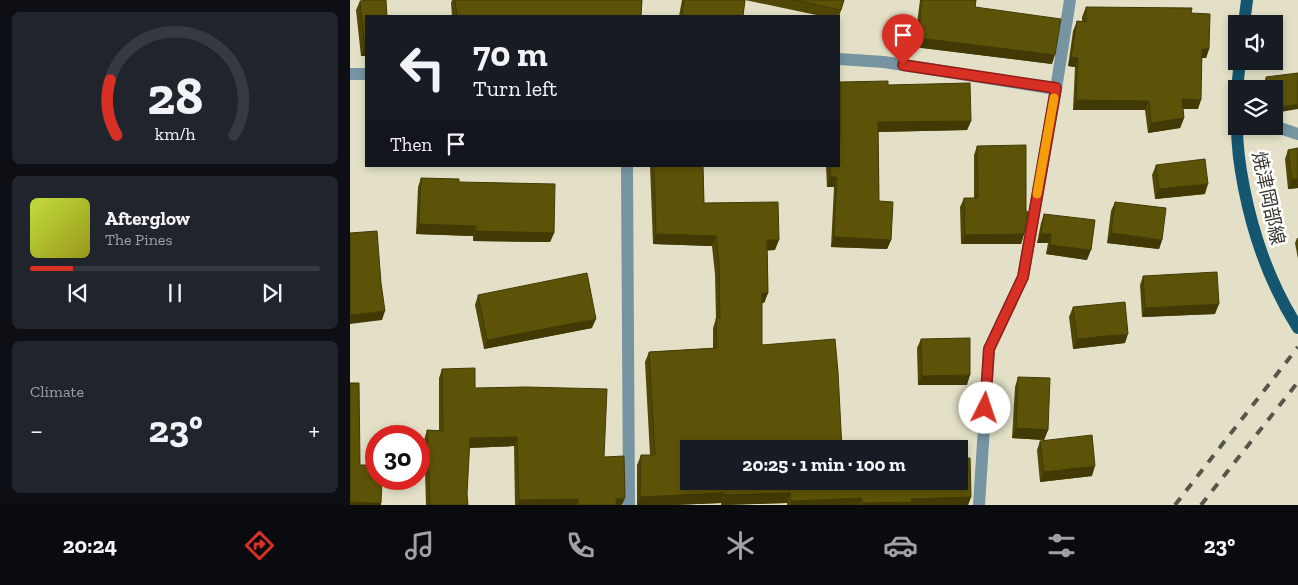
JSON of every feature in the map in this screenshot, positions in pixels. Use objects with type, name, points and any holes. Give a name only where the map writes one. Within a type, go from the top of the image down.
[{"type":"main road","points":[[1245,15],[1247,0]]},
{"type":"main road","name":"焼津岡部線","points":[[1238,135],[1242,174],[1252,224],[1263,260],[1287,310],[1298,328]]},
{"type":"street","points":[[979,505],[989,349],[1023,277],[1070,0]]},
{"type":"street","points":[[840,60],[884,62],[1056,88]]},
{"type":"street","points":[[350,74],[365,74]]},
{"type":"street","points":[[1283,129],[1298,134]]},
{"type":"street","points":[[627,167],[629,505]]},
{"type":"building","points":[[386,0],[387,15],[365,15],[365,47],[360,1]]},
{"type":"building","points":[[455,0],[642,0],[641,15],[457,15]]},
{"type":"building","points":[[684,0],[745,0],[743,15],[682,15]]},
{"type":"building","points":[[793,0],[844,0],[841,10]]},
{"type":"building","points":[[922,0],[976,0],[975,7],[1061,19],[1055,55],[918,38]]},
{"type":"building","points":[[1086,7],[1192,8],[1191,13],[1210,14],[1209,49],[1202,49],[1201,100],[1182,99],[1184,118],[1151,123],[1149,101],[1076,100],[1078,58],[1071,57],[1077,21],[1086,22]]},
{"type":"building","points":[[1298,73],[1298,104],[1283,106],[1283,80],[1266,80],[1266,77]]},
{"type":"building","points":[[888,81],[888,85],[970,83],[971,121],[878,122],[879,201],[893,202],[891,240],[834,237],[837,177],[830,177],[830,167],[840,167],[840,82]]},
{"type":"building","points":[[1026,145],[1026,211],[1028,212],[1024,234],[965,235],[964,198],[978,198],[977,146]]},
{"type":"building","points":[[1298,148],[1298,179],[1292,180],[1288,150]]},
{"type":"building","points":[[1205,159],[1208,184],[1159,189],[1156,165]]},
{"type":"building","points":[[654,167],[703,167],[704,203],[778,202],[779,240],[767,240],[768,293],[762,293],[762,345],[835,339],[842,440],[680,440],[680,490],[968,490],[968,458],[970,458],[971,497],[911,499],[912,502],[862,503],[862,498],[791,501],[790,493],[725,495],[724,493],[640,497],[641,455],[655,455],[649,352],[717,348],[716,318],[720,318],[719,264],[716,236],[656,234]]},
{"type":"building","points":[[421,178],[459,179],[459,182],[555,184],[554,233],[476,231],[476,226],[419,224]]},
{"type":"building","points":[[1115,202],[1166,208],[1162,240],[1111,233]]},
{"type":"building","points":[[1044,214],[1095,220],[1091,250],[1050,245],[1051,234],[1041,234]]},
{"type":"building","points":[[377,231],[385,311],[350,315],[350,233]]},
{"type":"building","points":[[1217,272],[1219,304],[1145,308],[1143,276]]},
{"type":"building","points":[[587,273],[596,319],[487,340],[478,295]]},
{"type":"building","points":[[1125,302],[1128,334],[1077,339],[1073,307]]},
{"type":"building","points":[[970,338],[970,375],[922,376],[921,339]]},
{"type":"building","points":[[475,368],[475,388],[607,389],[604,457],[624,456],[625,498],[616,499],[616,505],[578,505],[578,499],[519,500],[517,437],[470,438],[468,505],[430,505],[430,430],[443,431],[442,369]]},
{"type":"building","points":[[1018,377],[1050,378],[1048,430],[1016,428]]},
{"type":"building","points":[[350,383],[359,383],[360,465],[365,465],[365,490],[382,490],[381,503],[350,502]]},
{"type":"building","points":[[1092,435],[1095,466],[1044,472],[1040,441]]},
{"type":"railway","points":[[1175,505],[1298,347]]},
{"type":"railway","points":[[1201,505],[1298,382]]},
{"type":"slow traffic","points":[[1037,194],[1054,98]]},
{"type":"route","points":[[903,65],[1056,88],[1023,277],[989,349],[985,408]]}]
